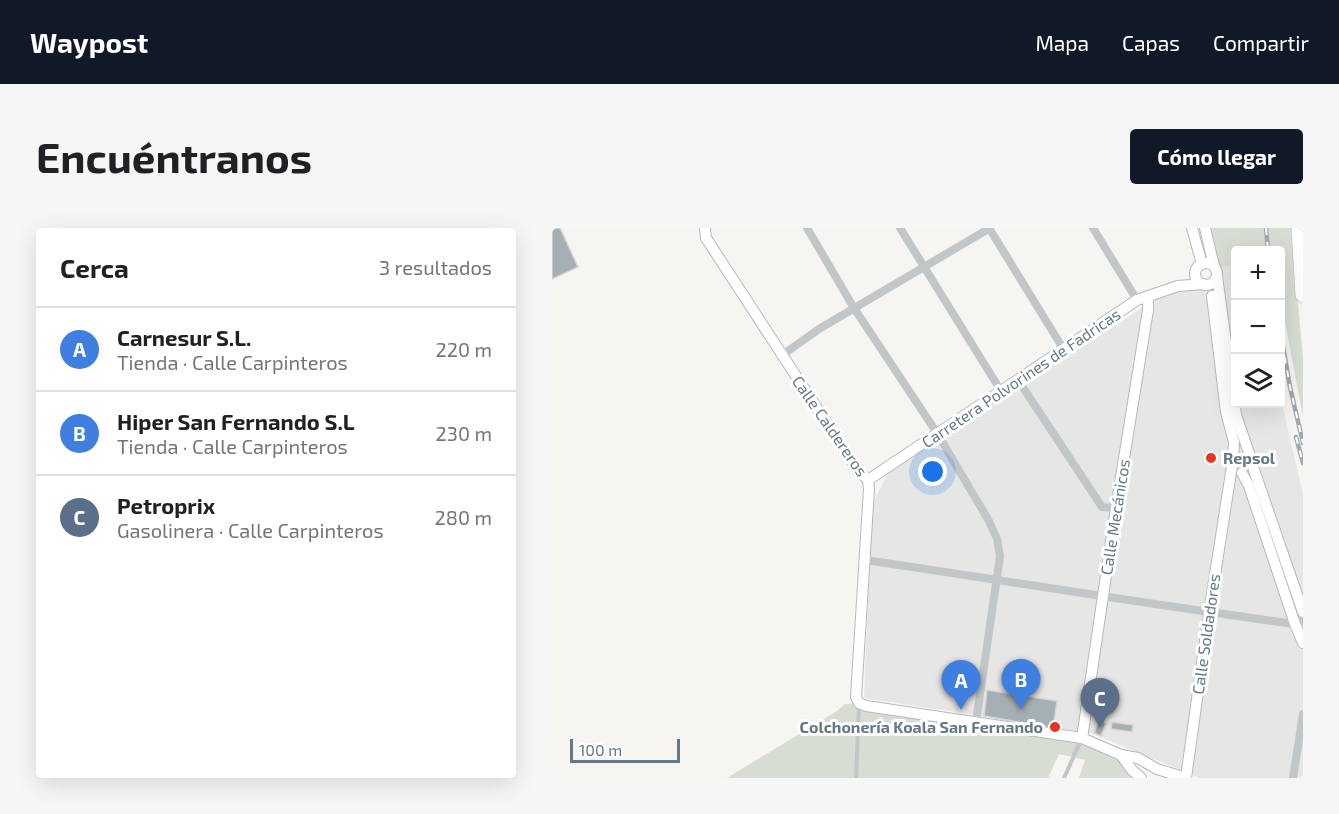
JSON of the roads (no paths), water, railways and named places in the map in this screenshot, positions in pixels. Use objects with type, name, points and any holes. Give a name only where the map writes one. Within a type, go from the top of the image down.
[{"type":"highway","points":[[1299,228],[1303,295]]},
{"type":"street","name":"Calle Caldereros","points":[[705,228],[706,238],[782,356],[855,467],[868,480],[856,693],[859,703]]},
{"type":"street","points":[[710,243],[711,228]]},
{"type":"street","points":[[807,228],[854,308],[937,433],[990,521],[997,539],[1000,556],[976,722]]},
{"type":"street","points":[[900,228],[1001,391]]},
{"type":"street","points":[[782,356],[819,329],[990,228],[1064,350]]},
{"type":"street","points":[[1092,228],[1137,300]]},
{"type":"street","points":[[1192,228],[1207,274],[1236,414],[1303,612]]},
{"type":"street","points":[[1205,228],[1207,274],[1236,467],[1250,486],[1299,623],[1303,643]]},
{"type":"street","name":"Carretera Polvorines de Fadricas","points":[[868,480],[1137,300],[1207,274]]},
{"type":"street","name":"Calle Mecánicos","points":[[1082,738],[1148,310],[1148,296]]},
{"type":"street","points":[[1018,380],[1102,507],[1116,508]]},
{"type":"street","points":[[1242,452],[1248,454],[1251,459],[1250,469],[1245,473],[1236,467],[1236,454],[1242,452]]},
{"type":"street","name":"Calle Soldadores","points":[[1186,778],[1209,613],[1229,491],[1236,467]]},
{"type":"street","points":[[865,560],[1209,613],[1299,623]]},
{"type":"street","points":[[859,703],[866,706],[1082,738],[1121,755],[1138,758],[1165,773]]},
{"type":"street","points":[[1293,778],[1303,714]]},
{"type":"street","points":[[1121,755],[1132,770],[1142,778],[1151,770],[1186,778]]},
{"type":"lane","points":[[856,778],[859,703]]},
{"type":"lane","points":[[1064,778],[1082,738]]},
{"type":"railway","points":[[1266,228],[1268,246]]},
{"type":"railway","points":[[1284,354],[1303,443]]},
{"type":"railway","points":[[1296,437],[1303,463]]},
{"type":"place","name":"Repsol","points":[[1211,458]]},
{"type":"place","name":"Hiper San Fernando S.L","points":[[1021,709]]},
{"type":"place","name":"Carnesur S.L.","points":[[961,710]]},
{"type":"place","name":"Colchonería Koala San Fernando","points":[[1055,727]]},
{"type":"place","name":"Petroprix","points":[[1100,728]]}]
